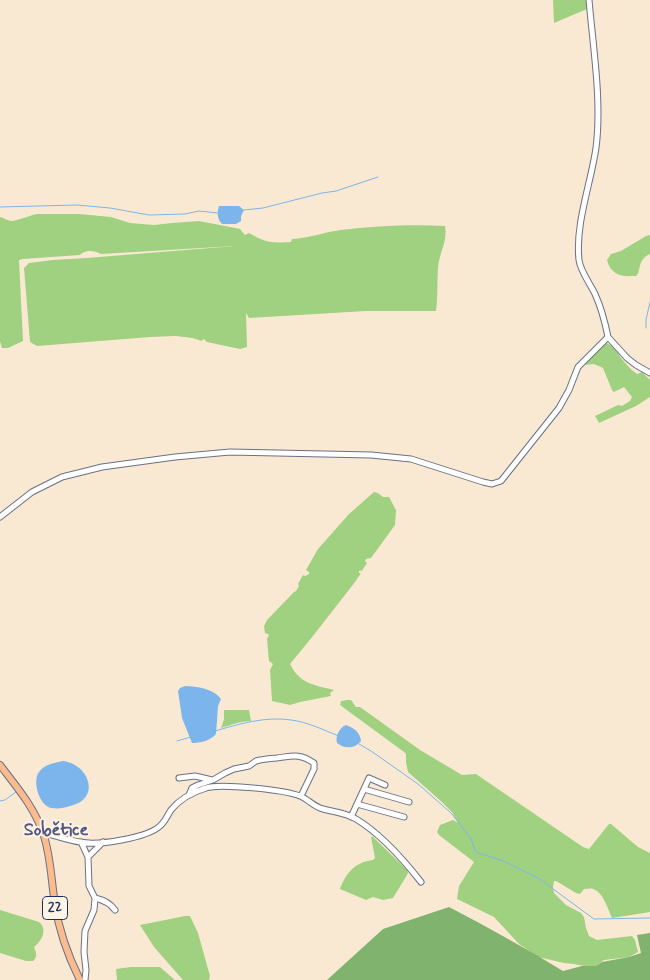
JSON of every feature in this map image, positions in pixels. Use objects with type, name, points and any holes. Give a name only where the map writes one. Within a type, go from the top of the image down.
[{"type":"main road","name":"22","points":[[0,765],[29,803],[43,833],[50,862],[54,902],[59,924],[67,950],[80,980]]},
{"type":"street","points":[[589,0],[598,114],[596,147],[578,246],[579,263],[596,296],[606,324],[608,337],[627,358],[650,372]]},
{"type":"street","points":[[0,517],[32,492],[62,477],[102,467],[230,452],[371,455],[411,459],[483,482],[496,483],[501,481],[559,408],[570,390],[581,363],[608,337]]},
{"type":"street","points":[[189,796],[192,788],[234,769],[249,766],[256,761],[290,755],[300,756],[314,763],[302,796]]},
{"type":"street","points":[[179,778],[195,776],[213,780],[221,786]]},
{"type":"street","points":[[351,817],[369,778],[384,785]]},
{"type":"street","points":[[43,833],[81,842],[103,842],[131,838],[154,831],[164,823],[175,806],[189,796],[208,787],[221,786],[265,790],[302,796],[323,809],[332,810],[351,817],[380,838],[421,882]]},
{"type":"street","points":[[364,789],[408,802]]},
{"type":"street","points":[[357,804],[404,816]]},
{"type":"street","points":[[81,842],[88,857],[89,886],[95,898],[94,910],[85,932],[85,980]]},
{"type":"street","points":[[88,857],[103,842]]},
{"type":"street","points":[[95,898],[106,902],[115,910]]},
{"type":"green space","points":[[553,0],[586,0],[587,9],[554,23]]},
{"type":"green space","points":[[37,214],[79,214],[111,217],[130,223],[154,225],[199,221],[240,229],[245,235],[249,233],[269,242],[291,242],[292,239],[335,231],[380,226],[445,226],[445,237],[438,268],[436,311],[366,311],[249,318],[246,313],[247,347],[240,349],[207,342],[204,339],[201,341],[175,336],[37,346],[30,342],[24,268],[29,263],[235,246],[101,254],[87,251],[80,255],[19,260],[23,341],[8,348],[2,348],[0,341],[0,217],[12,221]]},
{"type":"green space","points":[[650,235],[650,254],[641,262],[636,276],[623,276],[610,268],[607,260],[611,254],[621,251]]},
{"type":"green space","points":[[606,343],[613,347],[633,371],[637,374],[642,372],[650,380],[650,397],[636,406],[599,423],[595,416],[618,405],[622,406],[630,401],[632,397],[624,387],[614,392],[612,390],[603,368],[594,364],[583,365]]},
{"type":"green space","points":[[374,492],[383,497],[389,497],[396,510],[395,525],[371,558],[366,559],[367,563],[361,572],[361,570],[359,571],[361,573],[355,582],[290,664],[298,676],[308,683],[334,690],[330,693],[331,696],[290,705],[272,701],[270,670],[273,664],[269,661],[267,639],[269,635],[265,633],[264,626],[267,620],[296,591],[303,575],[309,574],[306,570],[318,549],[349,514]]},
{"type":"green space","points":[[351,700],[356,707],[360,707],[420,750],[462,775],[476,774],[583,847],[589,849],[609,824],[611,824],[638,847],[650,853],[650,912],[612,918],[605,901],[597,891],[584,889],[580,894],[556,881],[554,881],[553,887],[554,893],[566,905],[581,913],[584,917],[589,936],[597,940],[632,936],[638,952],[629,957],[604,960],[596,966],[564,963],[538,957],[519,944],[494,917],[457,899],[459,886],[474,862],[437,832],[440,825],[453,820],[458,823],[452,812],[408,772],[406,754],[404,752],[340,705],[341,701]]},
{"type":"green space","points":[[224,710],[249,710],[251,721],[239,722],[221,728]]},
{"type":"green space","points":[[371,837],[407,870],[407,875],[393,898],[383,900],[373,897],[366,900],[340,889],[352,869],[361,863],[375,858]]},
{"type":"green space","points":[[449,907],[563,971],[582,966],[596,966],[602,962],[641,953],[637,935],[650,933],[650,980],[327,980],[383,929]]},
{"type":"green space","points":[[0,910],[39,922],[42,925],[43,935],[34,947],[36,956],[33,961],[26,961],[0,953]]},
{"type":"green space","points":[[190,916],[198,933],[210,976],[209,980],[183,980],[154,947],[140,925]]},
{"type":"green space","points":[[160,967],[175,980],[117,980],[116,969]]},
{"type":"water","points":[[219,206],[239,206],[244,210],[241,221],[236,224],[222,224],[218,215]]},
{"type":"water","points":[[185,686],[205,689],[221,699],[218,706],[216,734],[208,740],[192,743],[182,718],[178,691]]},
{"type":"water","points":[[346,725],[356,731],[361,741],[353,747],[337,743],[338,732]]},
{"type":"water","points":[[63,761],[80,768],[88,782],[89,789],[86,796],[80,802],[63,808],[51,808],[40,798],[36,781],[37,776],[41,769],[53,763]]},
{"type":"waterway","points":[[244,210],[263,208],[336,191],[378,177]]},
{"type":"waterway","points":[[0,207],[77,205],[110,208],[149,215],[185,214],[199,211],[218,213]]},
{"type":"waterway","points":[[646,328],[650,302]]},
{"type":"waterway","points":[[215,731],[253,721],[282,719],[303,722],[339,736]]},
{"type":"waterway","points":[[177,741],[191,737]]},
{"type":"waterway","points":[[359,744],[418,784],[451,813],[470,837],[478,853],[501,860],[538,878],[594,919],[650,918]]},
{"type":"waterway","points":[[0,801],[5,800],[16,792]]},
{"type":"district","name":"Sobětice","points":[[56,831]]}]
